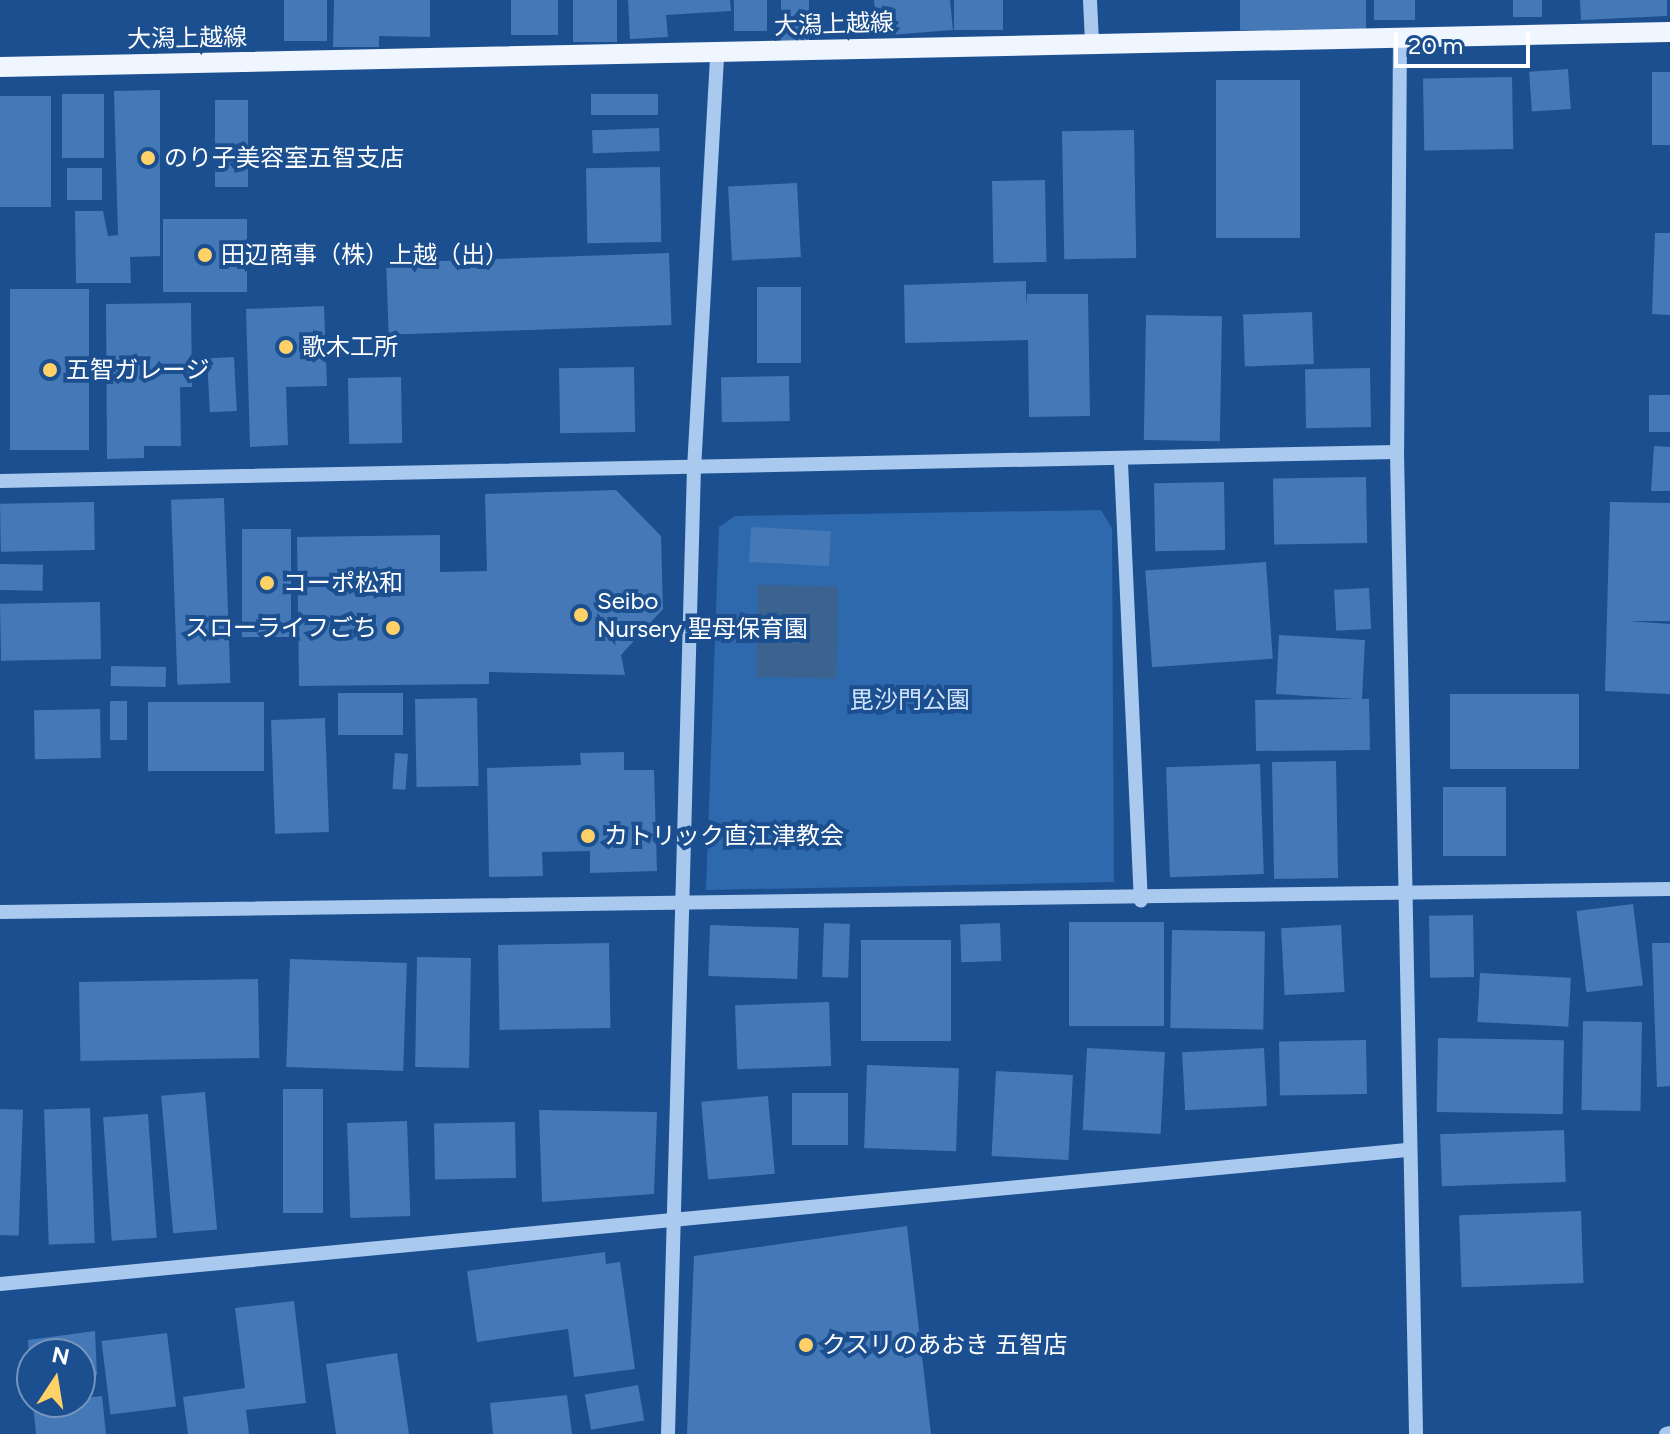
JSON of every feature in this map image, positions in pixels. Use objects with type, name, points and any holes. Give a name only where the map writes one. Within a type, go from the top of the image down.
[{"type":"main road","name":"大潟上越線","points":[[0,67],[1670,32]]},
{"type":"street","points":[[1090,0],[1092,43]]},
{"type":"street","points":[[1400,36],[1397,452],[1407,1150],[1416,1434]]},
{"type":"street","points":[[668,1434],[694,469],[717,53]]},
{"type":"street","points":[[0,481],[1121,463],[1397,452]]},
{"type":"street","points":[[1121,463],[1141,901]]},
{"type":"street","points":[[0,912],[1141,901],[1670,889]]},
{"type":"street","points":[[0,1284],[675,1224],[1407,1150]]},
{"type":"green space","name":"毘沙門公園","points":[[1101,510],[1112,528],[1114,882],[706,890],[719,527],[735,516]]},
{"type":"shaded area","points":[[758,585],[838,586],[836,678],[756,677]]},
{"type":"building","points":[[284,0],[327,0],[327,41],[284,41]]},
{"type":"building","points":[[334,0],[430,0],[430,37],[379,36],[379,47],[333,47]]},
{"type":"building","points":[[511,0],[558,0],[558,35],[511,35]]},
{"type":"building","points":[[573,0],[617,0],[617,42],[573,42]]},
{"type":"building","points":[[628,0],[730,0],[731,11],[666,15],[668,37],[630,39]]},
{"type":"building","points":[[734,0],[767,0],[767,31],[734,31]]},
{"type":"building","points":[[781,0],[809,0],[809,42],[781,42]]},
{"type":"building","points":[[874,0],[950,0],[953,30],[877,36]]},
{"type":"building","points":[[954,0],[1003,0],[1003,30],[954,30]]},
{"type":"building","points":[[1240,0],[1366,0],[1366,30],[1240,30]]},
{"type":"building","points":[[1374,0],[1415,0],[1415,20],[1374,20]]},
{"type":"building","points":[[1513,0],[1542,0],[1542,17],[1513,17]]},
{"type":"building","points":[[1580,0],[1667,0],[1667,16],[1581,20]]},
{"type":"building","points":[[1568,69],[1571,109],[1532,112],[1529,72]]},
{"type":"building","points":[[1652,72],[1670,72],[1670,145],[1652,145]]},
{"type":"building","points":[[1512,77],[1513,149],[1424,151],[1423,79]]},
{"type":"building","points":[[1216,80],[1300,80],[1300,238],[1216,238]]},
{"type":"building","points":[[160,90],[160,256],[130,257],[131,283],[76,283],[75,211],[103,211],[108,236],[118,235],[114,91]]},
{"type":"building","points":[[62,94],[104,94],[104,158],[62,158]]},
{"type":"building","points":[[591,94],[658,94],[658,115],[591,115]]},
{"type":"building","points":[[0,96],[51,96],[51,207],[0,207]]},
{"type":"building","points":[[215,100],[248,100],[248,187],[215,187]]},
{"type":"building","points":[[659,128],[660,151],[593,153],[592,130]]},
{"type":"building","points":[[1134,130],[1136,258],[1064,259],[1062,131]]},
{"type":"building","points":[[660,167],[661,242],[587,243],[586,168]]},
{"type":"building","points":[[67,168],[102,168],[102,200],[67,200]]},
{"type":"building","points":[[1045,180],[1046,262],[993,263],[992,181]]},
{"type":"building","points":[[797,183],[801,257],[732,261],[728,187]]},
{"type":"building","name":"田辺商事（株）上越（出）","points":[[163,219],[247,219],[247,292],[163,292]]},
{"type":"building","points":[[1655,233],[1670,233],[1670,315],[1652,314]]},
{"type":"building","points":[[669,253],[672,325],[389,335],[386,263]]},
{"type":"building","points":[[1026,281],[1026,307],[1027,294],[1088,294],[1090,416],[1029,417],[1028,340],[905,343],[904,285]]},
{"type":"building","points":[[757,287],[801,287],[801,363],[757,363]]},
{"type":"building","name":"五智ガレージ","points":[[10,289],[89,289],[89,450],[10,450]]},
{"type":"building","points":[[191,303],[192,387],[180,387],[181,446],[144,446],[144,458],[107,459],[106,304]]},
{"type":"building","name":"歌木工所","points":[[324,306],[327,386],[286,387],[288,445],[250,447],[246,309]]},
{"type":"building","points":[[1312,312],[1314,364],[1245,366],[1243,314]]},
{"type":"building","points":[[1146,315],[1222,316],[1220,441],[1144,440]]},
{"type":"building","points":[[234,357],[237,411],[210,412],[207,358]]},
{"type":"building","points":[[634,367],[635,432],[560,433],[559,368]]},
{"type":"building","points":[[1370,368],[1371,427],[1306,428],[1305,369]]},
{"type":"building","points":[[789,376],[790,421],[722,422],[721,377]]},
{"type":"building","points":[[401,377],[402,443],[349,444],[348,378]]},
{"type":"building","points":[[1649,395],[1670,395],[1670,432],[1649,432]]},
{"type":"building","points":[[1654,446],[1670,447],[1670,491],[1651,491]]},
{"type":"building","points":[[1366,477],[1367,543],[1274,545],[1273,479]]},
{"type":"building","points":[[1224,482],[1225,550],[1155,551],[1154,483]]},
{"type":"building","points":[[616,490],[661,536],[663,609],[621,655],[625,675],[489,672],[489,684],[299,686],[297,537],[440,535],[440,572],[487,571],[485,494]]},
{"type":"building","points":[[224,498],[230,683],[177,685],[171,500]]},
{"type":"building","points":[[94,502],[95,550],[1,552],[0,504]]},
{"type":"building","points":[[1610,502],[1670,503],[1670,621],[1628,621],[1670,624],[1670,694],[1605,691]]},
{"type":"building","points":[[751,527],[831,531],[829,566],[749,562]]},
{"type":"building","name":"コーポ松和","points":[[242,529],[291,529],[291,637],[242,637]]},
{"type":"building","points":[[1266,562],[1273,659],[1152,667],[1145,570]]},
{"type":"building","points":[[0,564],[43,565],[43,591],[0,590]]},
{"type":"building","points":[[1369,588],[1371,629],[1336,631],[1334,590]]},
{"type":"building","points":[[100,602],[101,659],[1,661],[0,604]]},
{"type":"building","points":[[1279,635],[1365,640],[1362,699],[1369,699],[1370,750],[1256,751],[1255,700],[1355,699],[1276,694]]},
{"type":"building","points":[[111,666],[166,667],[166,687],[111,686]]},
{"type":"building","points":[[338,693],[403,693],[403,735],[338,735]]},
{"type":"building","points":[[1450,694],[1579,694],[1579,769],[1450,769]]},
{"type":"building","points":[[477,698],[479,786],[417,787],[415,699]]},
{"type":"building","points":[[110,701],[127,701],[127,740],[110,740]]},
{"type":"building","points":[[148,702],[264,702],[264,771],[148,771]]},
{"type":"building","points":[[100,709],[101,758],[35,759],[34,710]]},
{"type":"building","points":[[325,718],[329,832],[275,834],[271,720]]},
{"type":"building","points":[[624,752],[624,770],[654,770],[657,871],[590,873],[590,851],[542,852],[543,876],[489,877],[487,768],[581,765],[580,753]]},
{"type":"building","points":[[395,753],[408,754],[405,790],[392,789]]},
{"type":"building","points":[[1336,761],[1338,878],[1274,879],[1272,762]]},
{"type":"building","points":[[1260,764],[1264,874],[1170,877],[1166,767]]},
{"type":"building","points":[[1443,787],[1506,787],[1506,856],[1443,856]]},
{"type":"building","points":[[1633,904],[1643,985],[1586,992],[1576,911]]},
{"type":"building","points":[[1473,915],[1474,977],[1430,978],[1429,916]]},
{"type":"building","points":[[1069,922],[1164,922],[1164,1026],[1069,1026]]},
{"type":"building","points":[[824,923],[850,924],[848,978],[822,977]]},
{"type":"building","points":[[1000,923],[1001,961],[961,962],[960,924]]},
{"type":"building","points":[[710,925],[799,928],[797,979],[708,976]]},
{"type":"building","points":[[1341,925],[1345,992],[1285,995],[1281,928]]},
{"type":"building","points":[[1172,930],[1265,932],[1263,1030],[1170,1028]]},
{"type":"building","points":[[861,940],[951,940],[951,1041],[861,1041]]},
{"type":"building","points":[[609,943],[610,1028],[500,1030],[498,945]]},
{"type":"building","points":[[1652,943],[1670,943],[1670,1086],[1657,1087]]},
{"type":"building","points":[[417,957],[471,958],[469,1068],[415,1067]]},
{"type":"building","points":[[290,959],[407,963],[403,1071],[286,1067]]},
{"type":"building","points":[[1480,973],[1571,978],[1568,1027],[1477,1022]]},
{"type":"building","points":[[258,979],[259,1058],[80,1061],[79,982]]},
{"type":"building","points":[[829,1002],[831,1066],[737,1069],[735,1005]]},
{"type":"building","points":[[1583,1021],[1642,1022],[1640,1111],[1581,1110]]},
{"type":"building","points":[[1438,1038],[1564,1040],[1563,1114],[1437,1112]]},
{"type":"building","points":[[1366,1040],[1367,1094],[1280,1096],[1279,1042]]},
{"type":"building","points":[[1087,1048],[1165,1052],[1161,1134],[1083,1130]]},
{"type":"building","points":[[1264,1048],[1267,1106],[1185,1110],[1182,1052]]},
{"type":"building","points":[[867,1065],[959,1068],[956,1151],[864,1148]]},
{"type":"building","points":[[996,1071],[1073,1075],[1068,1160],[992,1156]]},
{"type":"building","points":[[283,1089],[323,1089],[323,1213],[283,1213]]},
{"type":"building","points":[[205,1092],[217,1229],[173,1233],[161,1096]]},
{"type":"building","points":[[792,1093],[848,1093],[848,1145],[792,1145]]},
{"type":"building","points":[[768,1096],[775,1174],[708,1180],[701,1102]]},
{"type":"building","points":[[90,1108],[95,1243],[49,1245],[44,1110]]},
{"type":"building","points":[[0,1109],[23,1110],[19,1236],[0,1235]]},
{"type":"building","points":[[539,1110],[657,1112],[654,1194],[542,1202]]},
{"type":"building","points":[[148,1114],[157,1238],[112,1241],[103,1117]]},
{"type":"building","points":[[407,1121],[410,1216],[350,1218],[347,1123]]},
{"type":"building","points":[[515,1122],[516,1178],[435,1179],[434,1123]]},
{"type":"building","points":[[1564,1130],[1566,1182],[1442,1186],[1440,1134]]},
{"type":"building","points":[[1581,1211],[1584,1283],[1462,1287],[1459,1215]]},
{"type":"building","name":"クスリのあおき 五智店","points":[[907,1226],[931,1434],[687,1434],[694,1256]]},
{"type":"building","points":[[605,1252],[606,1264],[620,1262],[635,1369],[574,1377],[568,1329],[477,1342],[467,1271]]},
{"type":"building","points":[[294,1301],[306,1403],[246,1410],[249,1434],[188,1434],[183,1397],[245,1388],[235,1308]]},
{"type":"building","points":[[95,1331],[95,1338],[43,1338]]},
{"type":"building","points":[[167,1333],[176,1406],[111,1414],[101,1341]]},
{"type":"building","points":[[397,1353],[409,1434],[336,1434],[326,1364]]},
{"type":"building","points":[[638,1385],[644,1420],[591,1430],[585,1394]]},
{"type":"building","points":[[567,1395],[572,1434],[493,1434],[490,1403]]},
{"type":"building","points":[[102,1396],[106,1434],[36,1434],[34,1418],[96,1418],[96,1397]]},
{"type":"place","name":"のり子美容室五智支店","points":[[148,158]]},
{"type":"place","name":"田辺商事（株）上越（出）","points":[[205,255]]},
{"type":"place","name":"歌木工所","points":[[286,347]]},
{"type":"place","name":"五智ガレージ","points":[[50,370]]},
{"type":"place","name":"コーポ松和","points":[[267,583]]},
{"type":"place","name":"Seibo Nursery 聖母保育園","points":[[581,615]]},
{"type":"place","name":"スローライフごち","points":[[393,628]]},
{"type":"place","name":"カトリック直江津教会","points":[[588,836]]},
{"type":"place","name":"クスリのあおき 五智店","points":[[806,1345]]}]
